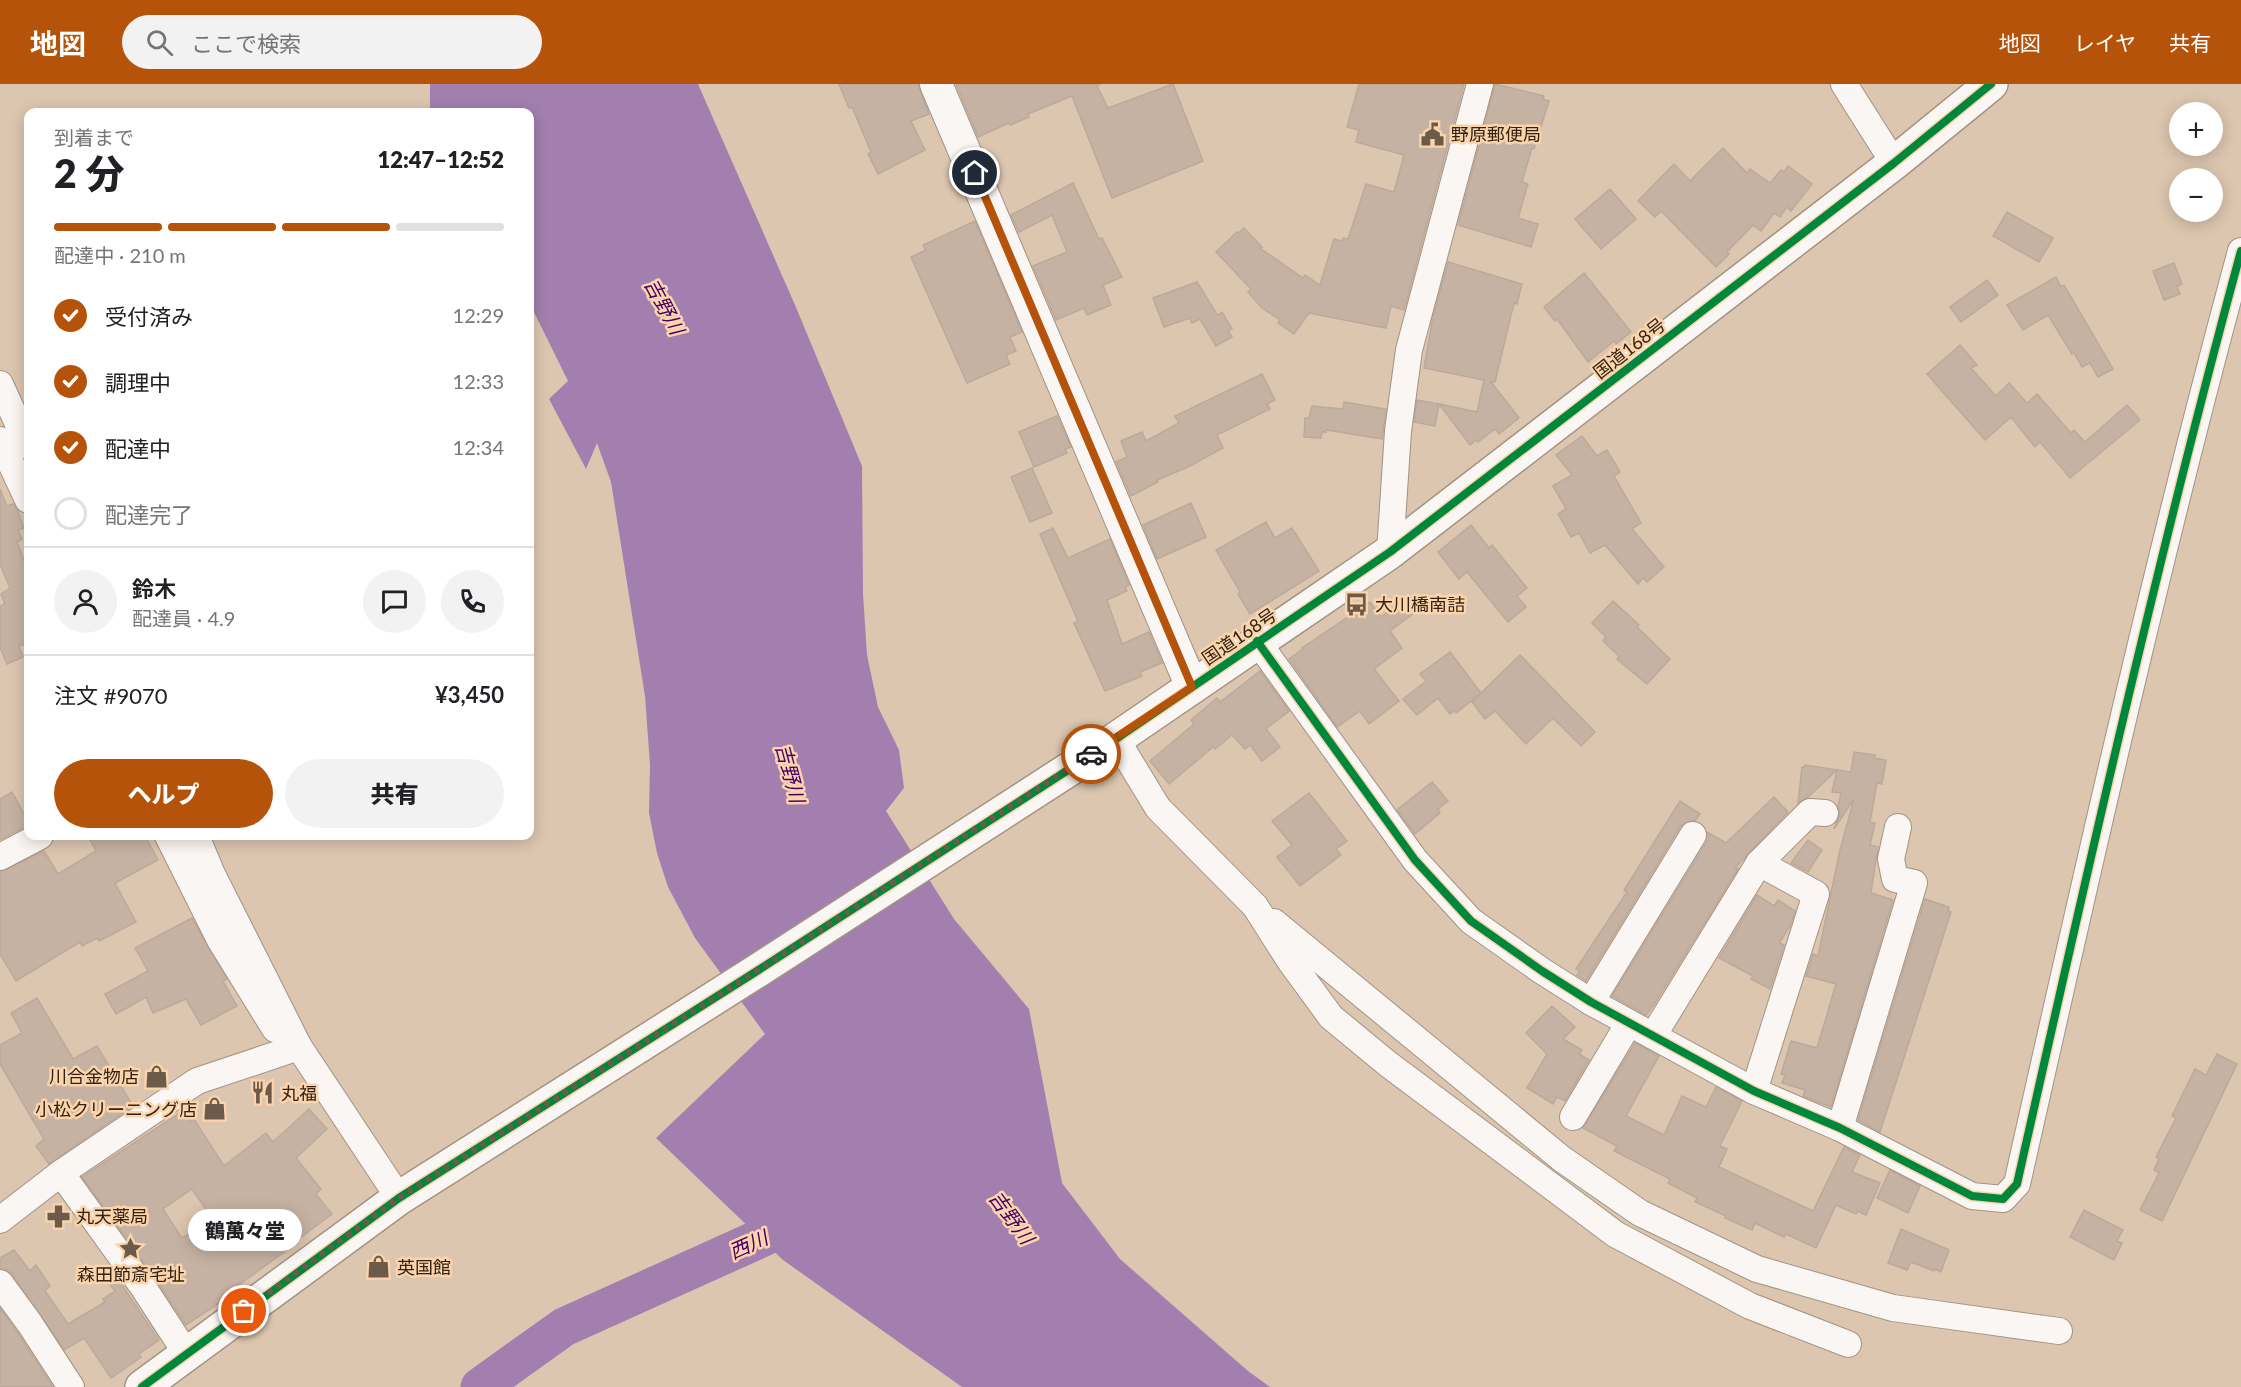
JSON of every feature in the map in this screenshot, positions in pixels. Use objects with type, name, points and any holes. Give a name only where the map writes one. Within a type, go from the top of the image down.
[{"type":"highway","name":"国道168号","points":[[142,1387],[411,1191],[1110,742],[1390,552],[1894,162],[1991,84]]},
{"type":"main road","points":[[936,84],[1192,687]]},
{"type":"street","points":[[1390,552],[1398,431],[1409,350],[1480,84]]},
{"type":"street","points":[[1844,84],[1894,162]]},
{"type":"street","points":[[1257,641],[1415,860],[1471,921],[1591,1002],[1754,1091],[1840,1128],[1972,1196],[2003,1199],[2017,1184],[2158,571],[2198,409],[2241,251]]},
{"type":"street","points":[[0,384],[24,437]]},
{"type":"street","points":[[0,440],[24,491]]},
{"type":"street","points":[[1110,742],[1158,808],[1255,906],[1562,1159],[1640,1213],[1757,1269],[1881,1305],[2059,1331]]},
{"type":"street","points":[[1653,1036],[1759,863],[1810,812],[1825,813]]},
{"type":"street","points":[[1840,1128],[1914,883],[1895,879],[1891,859],[1898,827]]},
{"type":"street","points":[[1591,1002],[1693,835]]},
{"type":"street","points":[[0,857],[32,840]]},
{"type":"street","points":[[170,840],[219,940],[293,1048],[411,1191]]},
{"type":"street","points":[[198,840],[293,1048]]},
{"type":"street","points":[[1754,1091],[1816,894],[1759,863]]},
{"type":"street","points":[[1255,906],[1331,1017],[1388,1064],[1527,1170],[1615,1234],[1750,1305],[1848,1344]]},
{"type":"street","points":[[1573,1117],[1629,1023]]},
{"type":"street","points":[[0,1220],[61,1173],[197,1081],[293,1048]]},
{"type":"street","points":[[61,1173],[186,1353]]},
{"type":"street","points":[[0,1283],[71,1387]]},
{"type":"water","name":"吉野川","points":[[430,84],[698,84],[795,305],[862,466],[863,594],[867,655],[878,707],[899,750],[904,788],[886,811],[954,919],[1029,1009],[1062,1183],[1120,1259],[1248,1371],[1270,1387],[962,1387],[783,1260],[656,1138],[765,1034],[695,938],[668,887],[657,853],[649,813],[650,765],[645,696],[611,482],[597,443],[586,469],[549,399],[568,381],[534,312],[534,108],[430,108]]},
{"type":"building","points":[[839,84],[918,84],[929,114],[911,121],[925,150],[878,174],[868,154],[871,152],[852,107],[849,108]]},
{"type":"building","points":[[956,84],[1100,84],[1097,86],[1108,108],[1173,84],[1203,161],[1112,198],[1072,96],[1028,114],[1029,117],[978,137]]},
{"type":"building","points":[[1359,84],[1464,84],[1404,310],[1391,306],[1386,328],[1309,313],[1294,334],[1278,323],[1280,320],[1262,308],[1248,292],[1251,289],[1216,252],[1244,228],[1262,247],[1260,248],[1303,278],[1305,275],[1320,285],[1334,239],[1342,241],[1343,238],[1348,239],[1366,184],[1394,192],[1404,155],[1356,142],[1359,130],[1347,127]]},
{"type":"building","points":[[1495,84],[1544,96],[1543,99],[1549,101],[1522,182],[1528,184],[1518,218],[1538,224],[1531,247],[1458,225]]},
{"type":"building","points":[[1723,148],[1747,173],[1750,169],[1770,183],[1781,170],[1784,172],[1788,166],[1812,184],[1791,211],[1787,207],[1780,217],[1774,213],[1761,231],[1753,225],[1716,267],[1661,211],[1655,217],[1638,201],[1674,164],[1690,181]]},
{"type":"building","points":[[1073,183],[1099,239],[1102,238],[1122,277],[1103,285],[1111,305],[1087,315],[1084,308],[1056,320],[1033,266],[1067,252],[1052,215],[1019,232],[1011,215]]},
{"type":"building","points":[[1610,189],[1636,219],[1601,249],[1575,219]]},
{"type":"building","points":[[2007,212],[2053,238],[2039,262],[1993,236]]},
{"type":"building","points":[[975,221],[1022,332],[1010,337],[1016,351],[1006,355],[1010,364],[967,383],[911,257],[926,250],[923,245]]},
{"type":"building","points":[[1448,262],[1522,284],[1517,304],[1514,303],[1495,382],[1491,382],[1519,418],[1499,434],[1495,429],[1470,445],[1439,404],[1477,412],[1484,380],[1424,368],[1433,317]]},
{"type":"building","points":[[2174,263],[2182,284],[2177,286],[2180,294],[2164,300],[2153,271]]},
{"type":"building","points":[[1584,273],[1631,332],[1616,344],[1614,341],[1588,362],[1557,319],[1555,321],[1544,307]]},
{"type":"building","points":[[2056,277],[2061,287],[2064,285],[2113,369],[2098,377],[2090,363],[2082,367],[2048,315],[2023,330],[2007,305]]},
{"type":"building","points":[[1987,280],[1998,295],[1961,322],[1950,307]]},
{"type":"building","points":[[1197,282],[1216,313],[1218,315],[1222,312],[1232,329],[1228,331],[1232,337],[1216,346],[1200,319],[1192,323],[1190,318],[1164,327],[1153,298]]},
{"type":"building","points":[[1960,345],[1977,365],[1971,368],[1996,396],[2009,383],[2027,403],[2037,394],[2071,433],[2074,430],[2085,442],[2127,405],[2140,420],[2070,478],[2040,442],[2035,447],[2011,417],[1985,440],[1927,374]]},
{"type":"building","points":[[1262,374],[1275,400],[1267,404],[1270,409],[1217,435],[1223,448],[1188,467],[1157,480],[1158,482],[1131,496],[1116,462],[1127,457],[1121,441],[1142,432],[1146,441],[1179,423],[1175,416]]},
{"type":"building","points":[[1417,400],[1439,404],[1435,426],[1414,422]]},
{"type":"building","points":[[1344,402],[1386,409],[1382,439],[1326,430],[1322,432],[1321,438],[1304,437],[1305,418],[1309,418],[1312,406],[1343,409]]},
{"type":"building","points":[[1057,416],[1071,447],[1065,449],[1067,453],[1034,467],[1019,432]]},
{"type":"building","points":[[1582,436],[1597,456],[1607,450],[1620,472],[1614,476],[1641,523],[1632,529],[1664,567],[1647,582],[1643,578],[1638,584],[1605,545],[1590,553],[1579,533],[1571,537],[1558,514],[1566,509],[1553,486],[1572,475],[1556,455]]},
{"type":"building","points":[[1032,468],[1052,513],[1030,522],[1011,477]]},
{"type":"building","points":[[0,489],[7,506],[13,504],[17,509],[24,528],[18,530],[22,539],[17,542],[24,560],[24,644],[19,646],[23,657],[7,664],[0,647],[0,606],[5,604],[1,594],[10,588],[0,564]]},
{"type":"building","points":[[1191,503],[1206,537],[1157,559],[1143,525]]},
{"type":"building","points":[[1266,522],[1275,538],[1292,528],[1319,571],[1250,614],[1216,550]]},
{"type":"building","points":[[1471,525],[1489,548],[1492,545],[1527,588],[1517,596],[1526,607],[1508,622],[1467,572],[1459,579],[1438,552]]},
{"type":"building","points":[[1053,528],[1068,558],[1110,539],[1129,585],[1125,587],[1127,591],[1107,600],[1122,644],[1149,632],[1162,663],[1140,672],[1142,676],[1105,691],[1074,623],[1078,621],[1040,534]]},
{"type":"building","points":[[1408,596],[1418,610],[1390,631],[1402,648],[1374,669],[1399,701],[1369,724],[1360,711],[1337,727],[1289,659],[1370,602],[1381,617]]},
{"type":"building","points":[[1613,601],[1670,659],[1647,684],[1617,659],[1619,656],[1603,641],[1606,637],[1592,623]]},
{"type":"building","points":[[1450,652],[1481,693],[1520,655],[1595,732],[1581,746],[1553,718],[1526,744],[1495,711],[1485,719],[1472,702],[1480,694],[1456,713],[1454,711],[1450,714],[1438,698],[1417,715],[1403,699],[1426,681],[1420,674]]},
{"type":"building","points":[[1260,671],[1289,711],[1266,729],[1280,747],[1262,761],[1250,745],[1245,749],[1232,735],[1215,749],[1213,747],[1169,784],[1150,761],[1194,724],[1191,720],[1217,698],[1220,702]]},
{"type":"building","points":[[1854,752],[1875,755],[1874,758],[1886,760],[1882,784],[1877,783],[1870,822],[1875,823],[1870,845],[1878,847],[1871,893],[1893,900],[1831,1107],[1803,1096],[1805,1090],[1782,1083],[1785,1075],[1781,1074],[1791,1041],[1817,1048],[1836,984],[1806,976],[1813,954],[1818,956],[1840,850],[1854,799],[1834,829],[1840,813],[1838,806],[1841,793],[1832,792],[1837,770],[1807,798],[1798,803],[1802,767],[1805,765],[1851,772]]},
{"type":"building","points":[[1432,782],[1448,801],[1438,809],[1440,813],[1415,834],[1397,810]]},
{"type":"building","points":[[12,792],[24,814],[24,827],[0,840],[0,799]]},
{"type":"building","points":[[1309,793],[1347,841],[1336,849],[1341,855],[1300,886],[1277,857],[1292,845],[1272,821]]},
{"type":"building","points":[[1774,797],[1788,812],[1735,868],[1738,869],[1646,1015],[1612,996],[1706,843],[1707,832],[1726,843]]},
{"type":"building","points":[[1680,801],[1700,814],[1695,821],[1686,822],[1680,827],[1586,981],[1577,975],[1580,971],[1576,969],[1627,892],[1624,890]]},
{"type":"building","points":[[90,840],[147,840],[158,860],[115,883],[136,922],[99,941],[97,938],[82,946],[80,942],[16,981],[0,954],[0,872],[44,851],[58,874],[96,851]]},
{"type":"building","points":[[1808,840],[1822,850],[1808,872],[1791,863]]},
{"type":"building","points":[[1757,895],[1774,906],[1778,900],[1795,911],[1790,926],[1779,943],[1784,945],[1770,989],[1751,979],[1753,976],[1719,958]]},
{"type":"building","points":[[1925,899],[1949,907],[1948,911],[1951,912],[1880,1132],[1858,1120]]},
{"type":"building","points":[[192,918],[227,979],[223,981],[237,1006],[201,1025],[186,999],[153,1013],[146,997],[116,1014],[105,994],[148,971],[135,948]]},
{"type":"building","points":[[37,998],[73,1059],[97,1046],[133,1106],[49,1164],[36,1146],[44,1139],[0,1064],[0,1045],[22,1033],[11,1013]]},
{"type":"building","points":[[1552,1006],[1575,1027],[1563,1039],[1582,1050],[1579,1054],[1589,1060],[1565,1101],[1557,1097],[1553,1104],[1527,1088],[1547,1054],[1526,1033]]},
{"type":"building","points":[[1635,1043],[1659,1056],[1626,1116],[1664,1135],[1682,1096],[1706,1107],[1716,1087],[1742,1101],[1720,1146],[1727,1149],[1719,1167],[1813,1211],[1844,1147],[1860,1155],[1852,1172],[1880,1183],[1866,1215],[1857,1211],[1856,1214],[1836,1205],[1816,1248],[1786,1234],[1784,1237],[1755,1223],[1752,1230],[1695,1202],[1697,1198],[1668,1183],[1670,1179],[1614,1151],[1617,1146],[1583,1128]]},
{"type":"building","points":[[2217,1054],[2237,1064],[2162,1221],[2140,1210],[2159,1173],[2154,1170],[2159,1159],[2156,1157],[2176,1118],[2172,1116],[2195,1069],[2206,1075]]},
{"type":"building","points":[[309,1109],[327,1129],[296,1158],[321,1189],[316,1194],[332,1214],[293,1243],[294,1245],[219,1299],[221,1302],[186,1325],[82,1177],[184,1110],[191,1121],[194,1119],[224,1166],[266,1133],[273,1142]],"holes":[[[192,1189],[212,1218],[182,1238],[163,1209]]]},
{"type":"building","points":[[1890,1170],[1920,1186],[1908,1213],[1877,1198]]},
{"type":"building","points":[[2084,1210],[2123,1230],[2117,1241],[2122,1243],[2114,1260],[2070,1237]]},
{"type":"building","points":[[1901,1229],[1949,1250],[1941,1272],[1911,1262],[1907,1270],[1888,1263]]},
{"type":"building","points":[[14,1250],[30,1271],[36,1265],[50,1286],[45,1291],[68,1324],[105,1302],[103,1299],[115,1291],[101,1274],[110,1267],[159,1340],[139,1354],[141,1357],[111,1378],[84,1338],[64,1350],[12,1274],[0,1268],[0,1258]]},
{"type":"building","points":[[0,1308],[18,1333],[53,1387],[0,1387]]},
{"type":"waterway","name":"西川","points":[[480,1387],[564,1327],[779,1230],[811,1224]]},
{"type":"cycle path","points":[[142,1387],[399,1198],[757,971],[1116,739],[1390,552],[1894,163],[1991,84]]},
{"type":"cycle path","points":[[1257,641],[1415,860],[1471,921],[1591,1002],[1754,1091],[1840,1128],[1972,1196],[2003,1199],[2017,1184],[2096,833],[2180,483],[2241,251]]},
{"type":"way so far","points":[[244,1311],[399,1198],[757,971],[1091,754]]},
{"type":"place","name":"野原郵便局","points":[[1433,134]]},
{"type":"place","name":"大川橋南詰","points":[[1357,604]]},
{"type":"place","name":"川合金物店","points":[[157,1076]]},
{"type":"place","name":"丸福","points":[[263,1093]]},
{"type":"place","name":"小松クリーニング店","points":[[215,1109]]},
{"type":"place","name":"丸天薬局","points":[[58,1216]]},
{"type":"place","name":"森田節斎宅址","points":[[131,1248]]},
{"type":"place","name":"英国館","points":[[379,1267]]},
{"type":"place","name":"鶴萬々堂","points":[[244,1311]]},
{"type":"route","points":[[975,173],[1192,687],[1091,754]]}]
